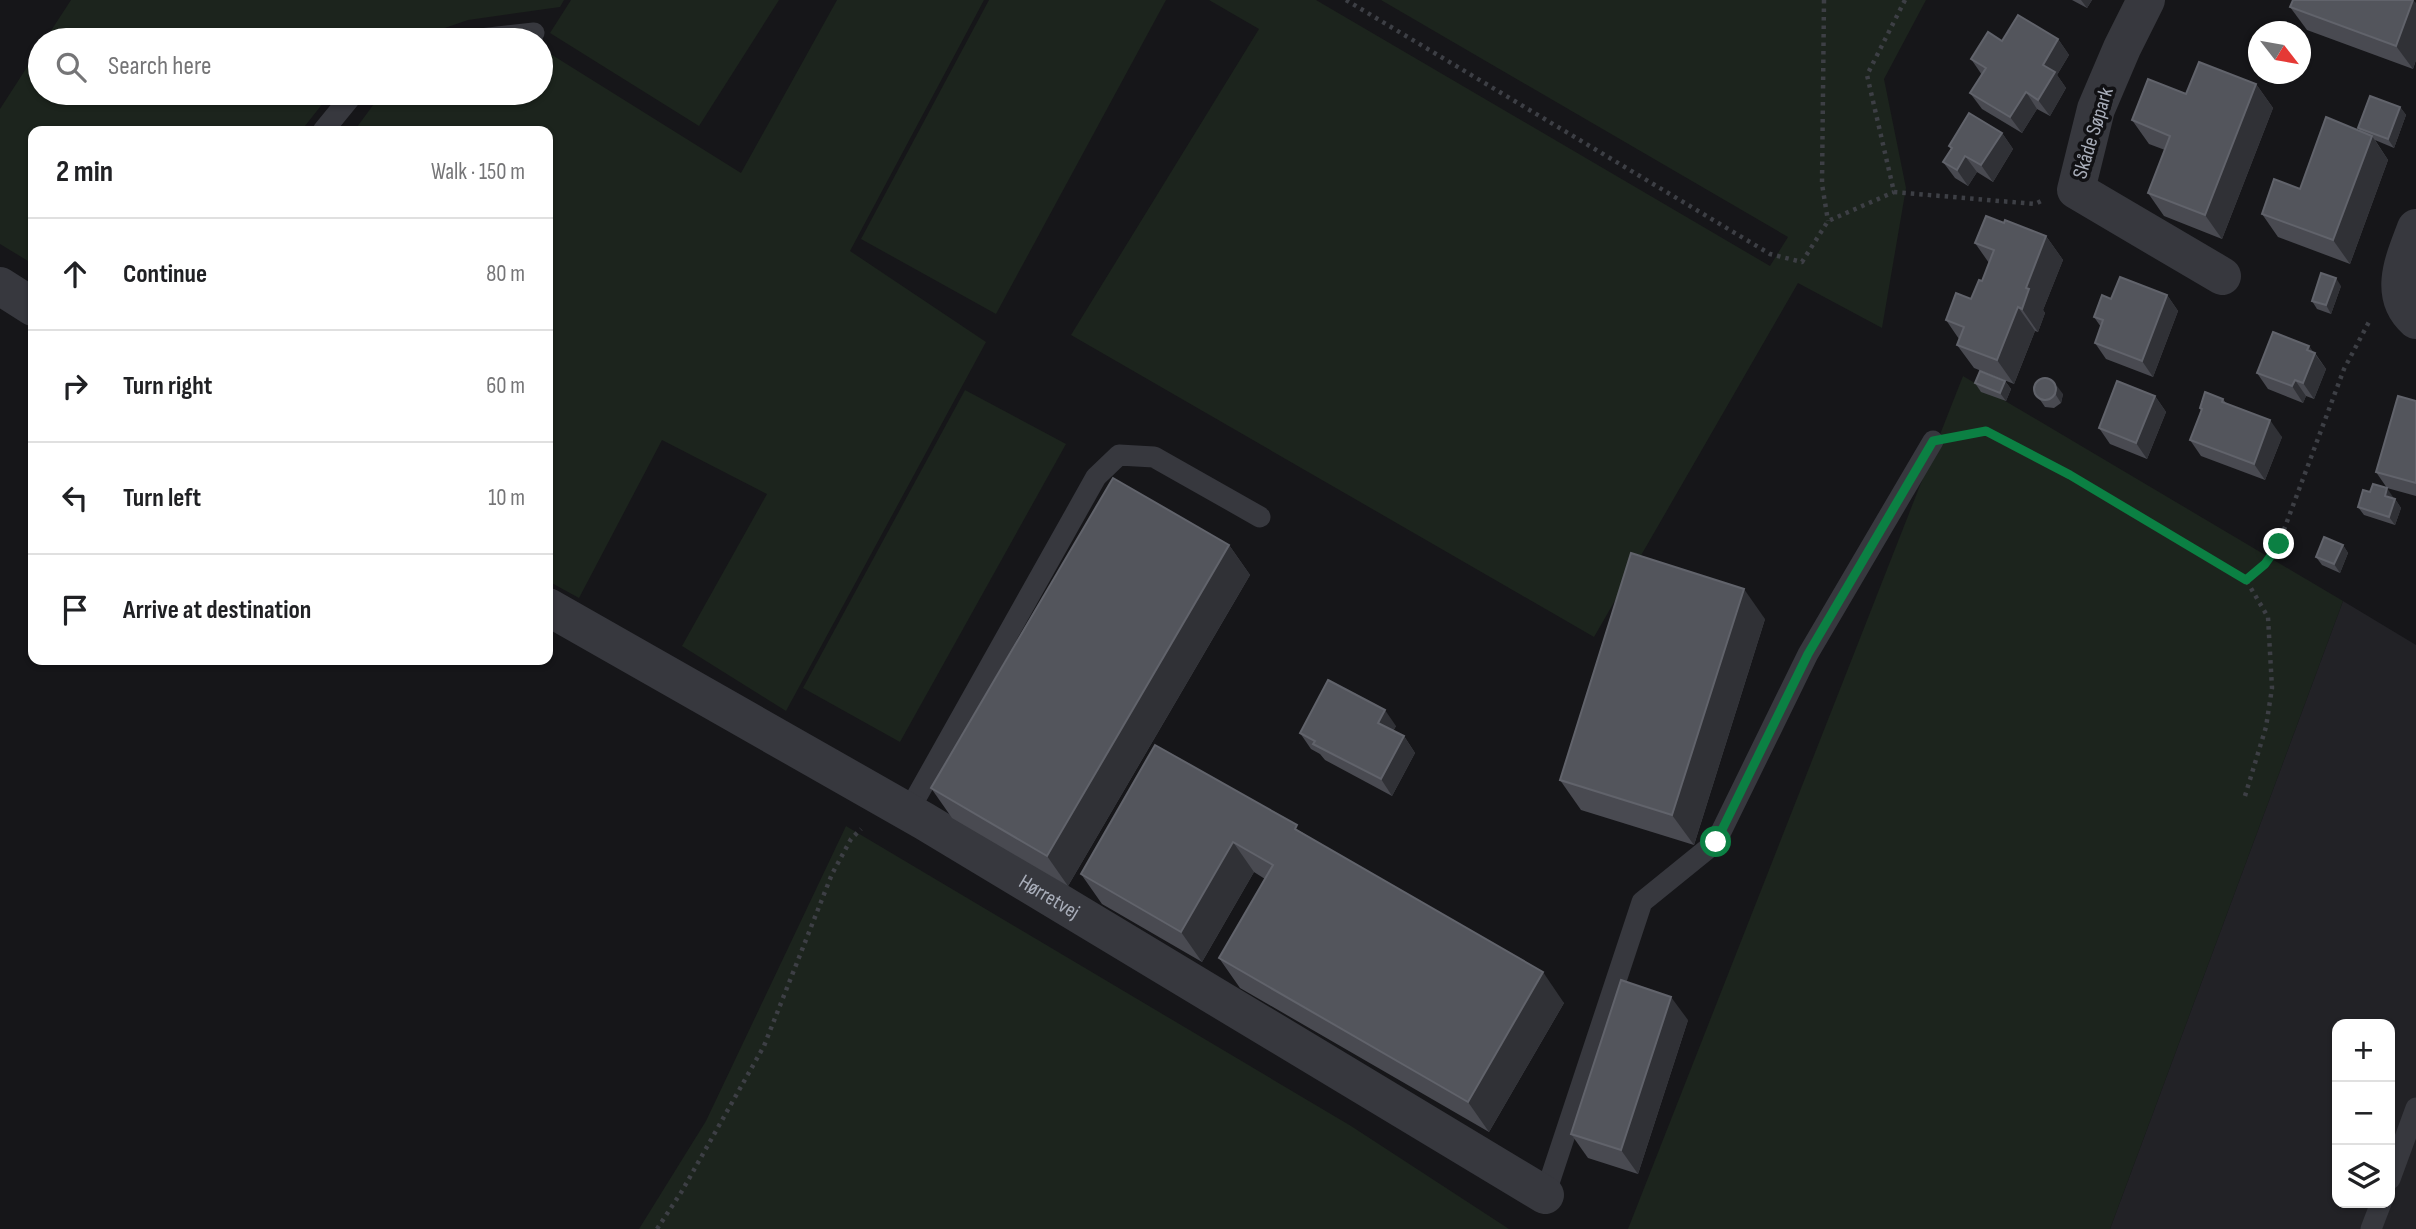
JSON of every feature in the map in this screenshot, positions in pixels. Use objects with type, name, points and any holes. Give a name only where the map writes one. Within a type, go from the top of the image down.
[{"type":"street","name":"Skåde Søpark","points":[[2146,0],[2096,109],[2076,190],[2222,276]]},
{"type":"street","points":[[2416,228],[2400,272],[2400,293],[2408,312],[2416,320]]},
{"type":"street","points":[[0,286],[28,304]]},
{"type":"street","name":"Hørretvej","points":[[553,610],[899,807],[1545,1195]]},
{"type":"lane","points":[[327,126],[344,105]]},
{"type":"lane","points":[[1545,1195],[1642,902],[1716,842],[1808,654],[1933,441]]},
{"type":"lane","points":[[899,807],[1096,477],[1119,455],[1154,457],[1260,517]]},
{"type":"lane","points":[[2395,1165],[2416,1108]]},
{"type":"lane","points":[[2371,1229],[2379,1208]]},
{"type":"path","points":[[1346,0],[1770,254],[1802,262],[1828,221],[1894,192],[2035,204],[2076,190]]},
{"type":"path","points":[[1824,0],[1822,184],[1828,221]]},
{"type":"path","points":[[1894,192],[1867,75],[1905,0]]},
{"type":"path","points":[[2246,580],[2265,564],[2279,544],[2344,369],[2400,272]]},
{"type":"path","points":[[1933,441],[1986,431],[2070,475],[2246,580],[2268,617],[2272,688],[2266,727],[2245,796]]},
{"type":"path","points":[[657,1229],[682,1191],[764,1046],[832,874],[851,839],[899,807]]},
{"type":"shaded area","points":[[71,0],[564,0],[560,7],[468,20],[445,28],[53,28]]},
{"type":"shaded area","points":[[571,0],[779,0],[699,126],[553,35],[553,28]]},
{"type":"shaded area","points":[[837,0],[984,0],[850,251],[986,342],[786,711],[682,646],[767,494],[662,440],[579,598],[553,584],[553,126],[358,126],[373,105],[553,105],[553,56],[741,173]]},
{"type":"shaded area","points":[[989,0],[1166,0],[996,314],[861,239]]},
{"type":"shaded area","points":[[1209,0],[1316,0],[1770,266],[1788,237],[1381,0],[1926,0],[1884,79],[1906,188],[1882,328],[1798,283],[1594,637],[1071,335],[1259,29]]},
{"type":"shaded area","points":[[28,66],[28,105],[322,105],[305,126],[28,126],[28,261],[0,244],[0,109]]},
{"type":"shaded area","points":[[1963,376],[2343,601],[2110,1229],[1628,1229]]},
{"type":"shaded area","points":[[965,390],[1066,444],[900,742],[803,688]]},
{"type":"shaded area","points":[[2343,601],[2416,645],[2416,1229],[2110,1229]]},
{"type":"shaded area","points":[[846,826],[1351,1126],[1509,1229],[639,1229],[706,1121]]},
{"type":"building","points":[[2293,0],[2413,0],[2396,46],[2290,7]]},
{"type":"building","points":[[2018,15],[2058,39],[2043,65],[2055,72],[2038,100],[2026,92],[2010,117],[1970,93],[1986,68],[1971,59],[1988,32],[2002,41]]},
{"type":"building","points":[[2199,62],[2248,81],[2248,84],[2256,84],[2205,215],[2148,193],[2170,136],[2132,120],[2148,79],[2186,94]]},
{"type":"building","points":[[2370,96],[2400,107],[2388,139],[2358,128]]},
{"type":"building","points":[[1969,113],[2002,133],[1981,165],[1965,156],[1957,170],[1943,162],[1952,148],[1949,146]]},
{"type":"building","points":[[2326,117],[2372,136],[2333,240],[2262,214],[2274,179],[2300,189]]},
{"type":"building","points":[[1986,216],[2004,223],[2005,220],[2046,236],[2026,288],[2029,289],[2022,309],[2018,307],[1997,360],[1957,345],[1964,327],[1946,320],[1956,293],[1971,299],[1979,280],[1982,281],[1994,250],[1975,243]]},
{"type":"building","points":[[2321,273],[2336,278],[2326,305],[2312,301]]},
{"type":"building","points":[[2120,277],[2167,295],[2142,361],[2095,343],[2103,320],[2094,317],[2102,295],[2111,299]]},
{"type":"building","points":[[2273,332],[2309,346],[2307,350],[2315,353],[2303,383],[2295,380],[2292,386],[2257,373]]},
{"type":"building","points":[[1980,371],[2005,381],[2000,393],[1975,383]]},
{"type":"building","points":[[2041,378],[2049,378],[2056,385],[2056,393],[2049,400],[2041,400],[2034,393],[2034,385]]},
{"type":"building","points":[[2117,381],[2155,396],[2136,443],[2099,428]]},
{"type":"building","points":[[2205,392],[2223,399],[2222,402],[2270,420],[2254,464],[2190,440],[2202,409],[2200,408]]},
{"type":"building","points":[[2398,396],[2416,401],[2416,483],[2376,472]]},
{"type":"building","points":[[1113,478],[1229,545],[1047,856],[931,788]]},
{"type":"building","points":[[2373,484],[2387,488],[2385,496],[2395,499],[2389,517],[2358,507],[2363,490],[2370,492]]},
{"type":"building","points":[[2324,537],[2343,545],[2334,564],[2316,557]]},
{"type":"building","points":[[1631,553],[1744,589],[1672,815],[1560,780]]},
{"type":"building","points":[[1328,680],[1385,710],[1378,723],[1404,736],[1381,779],[1313,744],[1315,741],[1300,733]]},
{"type":"building","points":[[1155,745],[1297,825],[1295,829],[1543,972],[1468,1102],[1219,958],[1273,865],[1233,842],[1181,932],[1081,874]]},
{"type":"building","points":[[1621,980],[1671,997],[1621,1150],[1571,1134]]},
{"type":"route","points":[[1716,842],[1808,654],[1933,441],[1986,431],[2070,475],[2246,580],[2265,564],[2279,544]]}]
